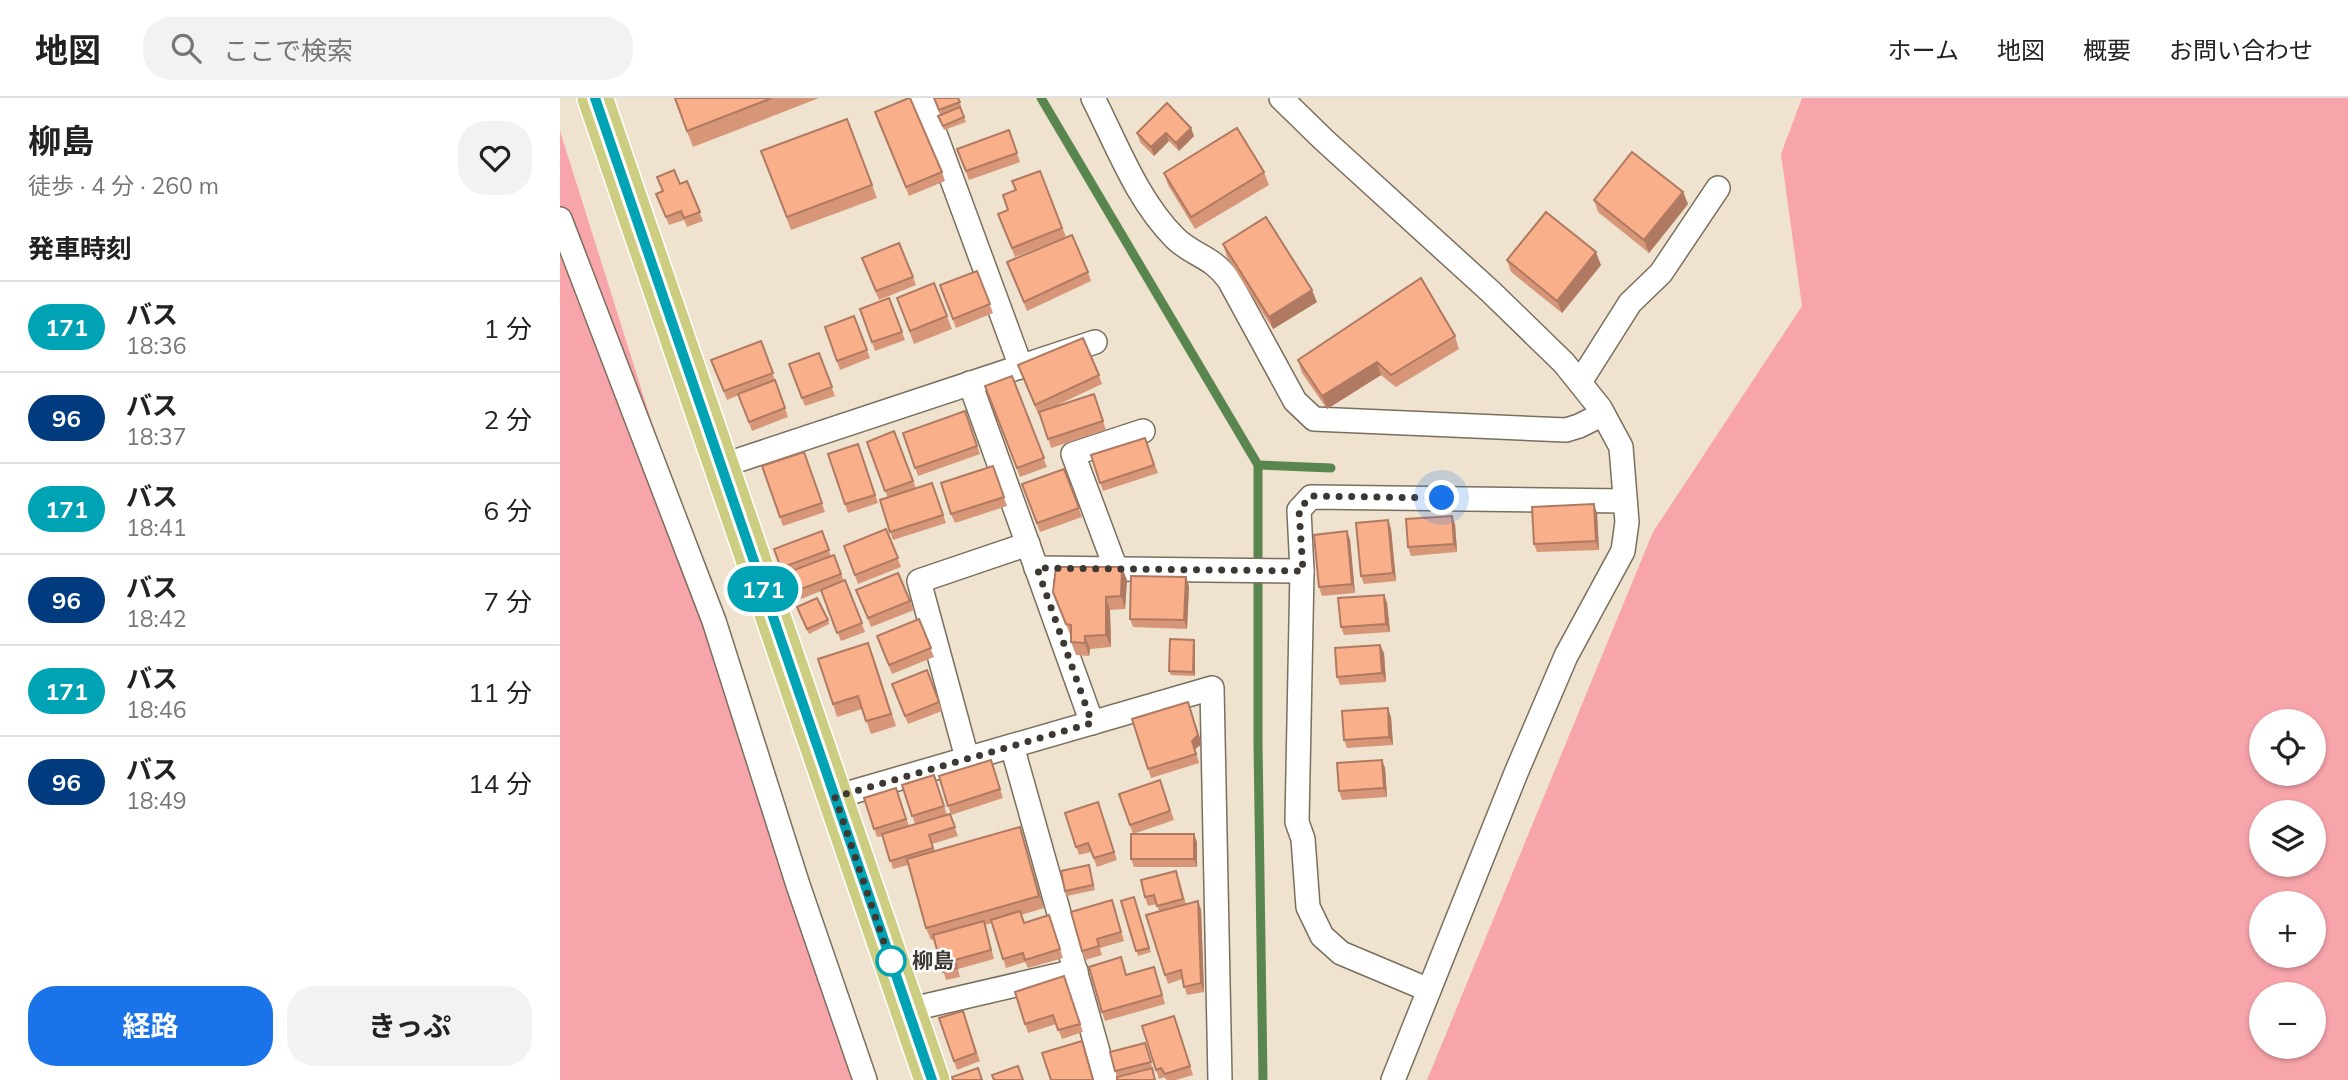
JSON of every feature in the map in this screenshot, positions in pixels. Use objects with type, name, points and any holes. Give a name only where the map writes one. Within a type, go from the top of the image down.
[{"type":"main road","points":[[595,98],[932,1080]]},
{"type":"street","points":[[922,98],[1021,367]]},
{"type":"street","points":[[1093,98],[1150,209],[1176,240],[1219,265],[1295,401],[1314,419],[1566,429],[1579,426],[1603,414]]},
{"type":"street","points":[[1280,98],[1500,300],[1564,363],[1603,414],[1621,447],[1627,523],[1623,551],[1566,656],[1393,1080]]},
{"type":"street","points":[[1580,382],[1630,303],[1661,273],[1718,188]]},
{"type":"street","points":[[560,219],[714,621],[798,885],[865,1080]]},
{"type":"street","points":[[722,466],[1095,342]]},
{"type":"street","points":[[970,383],[1092,723]]},
{"type":"street","points":[[1116,569],[1073,454],[1143,431]]},
{"type":"street","points":[[1429,990],[1341,953],[1322,936],[1308,907],[1303,839],[1297,822],[1303,571],[1299,510],[1311,496],[1625,501]]},
{"type":"street","points":[[967,758],[919,581],[1028,544]]},
{"type":"street","points":[[1037,568],[1303,571]]},
{"type":"street","points":[[835,797],[1212,688],[1220,1080]]},
{"type":"street","points":[[1012,746],[1106,1080]]},
{"type":"street","points":[[908,1010],[1076,971]]},
{"type":"shaded area","points":[[1802,98],[2348,98],[2348,1080],[1427,1080],[1653,532],[1802,306],[1781,154]]},
{"type":"shaded area","points":[[560,131],[859,1080],[560,1080]]},
{"type":"building","points":[[675,98],[772,98],[687,131]]},
{"type":"building","points":[[910,98],[942,172],[906,187],[875,112]]},
{"type":"building","points":[[934,98],[958,98],[960,102],[939,110]]},
{"type":"building","points":[[1167,103],[1191,128],[1176,143],[1166,133],[1151,147],[1137,133]]},
{"type":"building","points":[[960,107],[964,117],[943,126],[938,116]]},
{"type":"building","points":[[847,119],[872,185],[787,217],[761,151]]},
{"type":"building","points":[[1237,128],[1264,172],[1191,217],[1164,173]]},
{"type":"building","points":[[1009,130],[1017,153],[966,171],[957,149]]},
{"type":"building","points":[[1632,152],[1683,192],[1644,240],[1594,200]]},
{"type":"building","points":[[674,170],[680,184],[687,181],[700,212],[684,218],[681,211],[666,217],[656,194],[663,191],[657,177]]},
{"type":"building","points":[[1040,171],[1062,228],[1012,248],[998,214],[1008,210],[1003,195],[1016,190],[1012,181]]},
{"type":"building","points":[[1546,212],[1596,252],[1557,301],[1507,260]]},
{"type":"building","points":[[1266,217],[1312,290],[1269,317],[1223,244]]},
{"type":"building","points":[[1072,235],[1088,272],[1024,302],[1007,262]]},
{"type":"building","points":[[899,243],[913,277],[876,291],[862,258]]},
{"type":"building","points":[[977,271],[990,304],[953,319],[940,285]]},
{"type":"building","points":[[1421,278],[1455,336],[1391,375],[1377,362],[1322,396],[1298,360]]},
{"type":"building","points":[[934,283],[947,316],[910,331],[897,298]]},
{"type":"building","points":[[889,298],[902,332],[872,342],[860,309]]},
{"type":"building","points":[[854,316],[867,350],[837,361],[825,327]]},
{"type":"building","points":[[1083,338],[1099,375],[1035,405],[1018,365]]},
{"type":"building","points":[[761,341],[773,373],[724,391],[711,360]]},
{"type":"building","points":[[819,353],[832,387],[802,398],[789,364]]},
{"type":"building","points":[[1012,376],[1044,458],[1017,468],[985,386]]},
{"type":"building","points":[[775,380],[785,408],[749,422],[738,394]]},
{"type":"building","points":[[1094,394],[1103,421],[1048,439],[1039,412]]},
{"type":"building","points":[[965,411],[977,446],[915,468],[903,433]]},
{"type":"building","points":[[894,431],[913,481],[885,491],[867,442]]},
{"type":"building","points":[[1145,438],[1154,465],[1100,483],[1091,455]]},
{"type":"building","points":[[858,444],[875,495],[845,504],[828,454]]},
{"type":"building","points":[[804,452],[822,503],[780,517],[762,466]]},
{"type":"building","points":[[993,466],[1004,497],[951,514],[941,483]]},
{"type":"building","points":[[1064,469],[1079,508],[1037,523],[1022,484]]},
{"type":"building","points":[[932,483],[943,515],[890,532],[880,500]]},
{"type":"building","points":[[1594,504],[1596,541],[1534,544],[1532,507]]},
{"type":"building","points":[[1452,516],[1454,544],[1408,547],[1406,519]]},
{"type":"building","points":[[1388,520],[1393,573],[1361,576],[1356,523]]},
{"type":"building","points":[[886,529],[898,558],[855,575],[844,546]]},
{"type":"building","points":[[822,531],[829,550],[781,568],[774,549]]},
{"type":"building","points":[[1347,531],[1352,584],[1319,587],[1314,535]]},
{"type":"building","points":[[834,555],[841,574],[793,592],[786,573]]},
{"type":"building","points":[[1056,567],[1122,567],[1121,596],[1106,597],[1106,635],[1085,636],[1085,643],[1071,642],[1071,625],[1066,624],[1053,592]]},
{"type":"building","points":[[898,573],[910,601],[868,618],[856,590]]},
{"type":"building","points":[[1131,576],[1186,577],[1184,620],[1130,619]]},
{"type":"building","points":[[845,580],[862,623],[837,633],[821,590]]},
{"type":"building","points":[[1384,595],[1386,624],[1341,627],[1338,598]]},
{"type":"building","points":[[817,598],[828,620],[807,629],[797,607]]},
{"type":"building","points":[[919,619],[931,648],[889,665],[877,636]]},
{"type":"building","points":[[1170,639],[1194,640],[1193,672],[1169,671]]},
{"type":"building","points":[[868,643],[891,714],[866,721],[858,696],[833,704],[818,659]]},
{"type":"building","points":[[1380,645],[1382,673],[1337,677],[1335,648]]},
{"type":"building","points":[[927,670],[939,702],[905,716],[892,684]]},
{"type":"building","points":[[1188,702],[1198,735],[1192,741],[1196,754],[1148,769],[1132,719]]},
{"type":"building","points":[[1388,708],[1389,737],[1344,740],[1342,711]]},
{"type":"building","points":[[991,760],[1000,789],[948,806],[939,776]]},
{"type":"building","points":[[1382,760],[1384,788],[1339,791],[1337,763]]},
{"type":"building","points":[[934,775],[944,806],[912,816],[902,785]]},
{"type":"building","points":[[1160,780],[1170,811],[1130,825],[1119,794]]},
{"type":"building","points":[[896,788],[906,819],[874,829],[864,798]]},
{"type":"building","points":[[1098,802],[1114,852],[1094,858],[1088,843],[1076,847],[1065,813]]},
{"type":"building","points":[[950,814],[955,827],[929,835],[933,848],[890,861],[882,834]]},
{"type":"building","points":[[1020,827],[1039,896],[926,928],[907,859]]},
{"type":"building","points":[[1131,834],[1194,834],[1194,859],[1131,859]]},
{"type":"building","points":[[1089,865],[1093,885],[1065,891],[1061,871]]},
{"type":"building","points":[[1176,871],[1183,899],[1157,906],[1154,895],[1145,897],[1141,880]]},
{"type":"building","points":[[1134,897],[1149,948],[1136,951],[1121,901]]},
{"type":"building","points":[[1112,900],[1121,932],[1097,939],[1099,946],[1082,951],[1071,912]]},
{"type":"building","points":[[1198,901],[1201,983],[1184,987],[1181,970],[1165,975],[1146,915]]},
{"type":"building","points":[[1020,911],[1024,923],[1049,915],[1060,949],[1025,960],[1023,953],[1003,959],[991,920]]},
{"type":"building","points":[[984,921],[991,950],[955,960],[957,968],[943,972],[933,935]]},
{"type":"building","points":[[1121,957],[1126,975],[1154,967],[1162,995],[1102,1012],[1089,967]]},
{"type":"building","points":[[1064,976],[1080,1024],[1058,1030],[1053,1015],[1025,1024],[1015,992]]},
{"type":"building","points":[[963,1011],[976,1053],[954,1061],[939,1018]]},
{"type":"building","points":[[1174,1016],[1190,1066],[1165,1074],[1161,1068],[1156,1070],[1142,1026]]},
{"type":"building","points":[[1082,1041],[1093,1080],[1051,1080],[1042,1053]]},
{"type":"building","points":[[1145,1043],[1151,1062],[1115,1071],[1110,1052]]},
{"type":"building","points":[[1018,1066],[1023,1080],[994,1080],[992,1075]]},
{"type":"building","points":[[978,1068],[982,1080],[953,1080],[952,1077]]},
{"type":"building","points":[[1152,1068],[1155,1080],[1117,1080],[1117,1077]]},
{"type":"waterway","points":[[1041,98],[1258,465],[1258,743],[1263,1080]]},
{"type":"waterway","points":[[1258,465],[1331,468]]},
{"type":"bus line","name":"171","points":[[595,98],[932,1080]]},
{"type":"place","name":"柳島","points":[[891,961]]},
{"type":"route","points":[[891,961],[835,797],[1092,723],[1037,568],[1303,571],[1299,510],[1311,496],[1442,498]]}]
